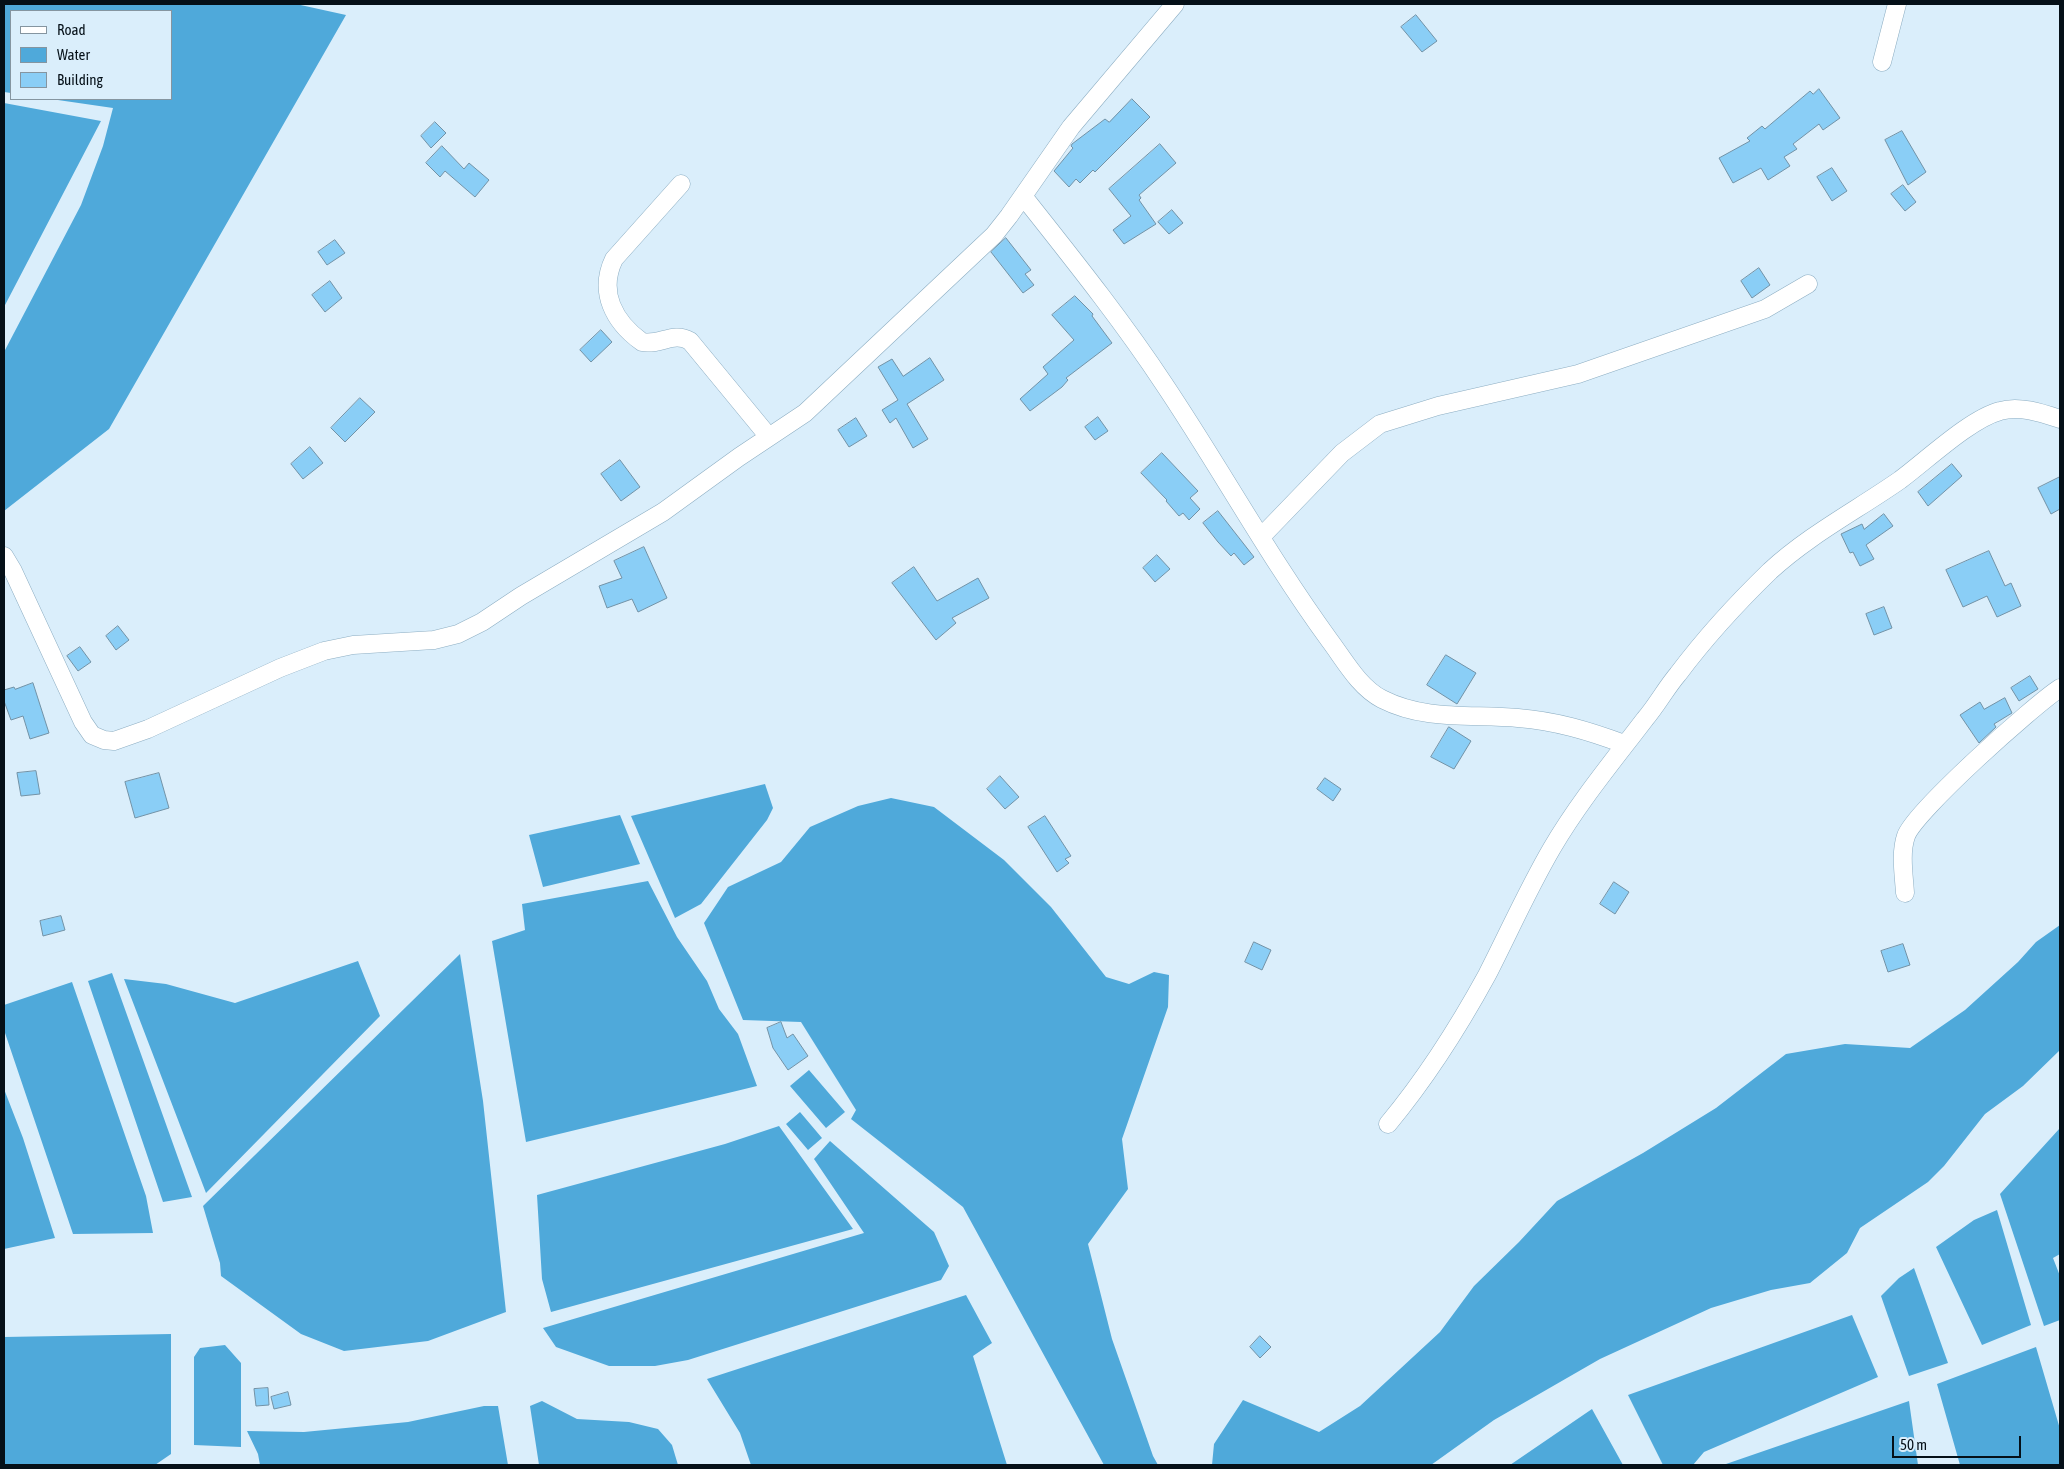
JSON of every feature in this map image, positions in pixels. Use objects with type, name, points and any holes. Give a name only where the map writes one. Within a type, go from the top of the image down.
[{"type":"street","points":[[4,556],[13,571],[83,722],[92,735],[104,740],[114,741],[148,730],[280,668],[324,651],[353,646],[434,640],[473,627],[663,512],[804,414],[970,259],[1010,216],[1071,127],[1176,4]]},
{"type":"street","points":[[1882,62],[1897,4]]},
{"type":"street","points":[[681,184],[614,258],[608,271],[607,288],[609,303],[614,314],[642,342],[648,343],[678,336],[690,341],[769,437]]},
{"type":"street","points":[[1023,196],[1097,290],[1164,384],[1225,483],[1325,634],[1364,686],[1379,698],[1416,712],[1548,721],[1580,728],[1624,744]]},
{"type":"street","points":[[1261,537],[1342,453],[1380,424],[1438,406],[1508,391],[1605,365],[1765,309],[1808,284]]},
{"type":"street","points":[[1388,1124],[1424,1079],[1448,1042],[1487,974],[1525,896],[1554,844],[1624,744],[1645,720],[1679,672],[1731,612],[1772,570],[1839,519],[1894,484],[1974,423],[2002,410],[2028,410],[2060,419]]},
{"type":"street","points":[[1905,893],[1903,857],[1906,836],[1914,821],[1988,750],[2048,696],[2060,688]]},
{"type":"water","points":[[4,4],[296,4],[346,15],[109,429],[4,511],[4,352],[81,205],[103,146],[113,108],[58,100],[172,100],[172,10],[10,10],[10,93],[4,92]]},
{"type":"water","points":[[4,103],[101,121],[4,307]]},
{"type":"water","points":[[765,784],[773,808],[767,820],[701,904],[675,918],[631,816]]},
{"type":"water","points":[[891,798],[934,807],[1004,860],[1051,907],[1106,977],[1129,984],[1154,972],[1169,975],[1168,1007],[1122,1139],[1128,1189],[1088,1244],[1112,1339],[1153,1456],[1158,1465],[1104,1465],[963,1207],[851,1119],[856,1110],[801,1022],[743,1020],[704,923],[728,887],[781,862],[810,827],[858,806]]},
{"type":"water","points":[[620,815],[640,864],[543,887],[529,835]]},
{"type":"water","points":[[648,881],[677,937],[707,981],[719,1009],[738,1034],[757,1086],[526,1142],[492,941],[525,930],[522,904]]},
{"type":"water","points":[[2060,925],[2060,1050],[2023,1086],[1985,1114],[1944,1166],[1928,1182],[1860,1228],[1847,1253],[1810,1283],[1771,1290],[1711,1308],[1600,1359],[1494,1420],[1431,1465],[1212,1465],[1214,1444],[1243,1400],[1319,1432],[1360,1406],[1440,1332],[1474,1286],[1557,1201],[1643,1153],[1716,1108],[1786,1054],[1845,1044],[1910,1048],[1965,1010],[2018,962],[2036,942]]},
{"type":"water","points":[[460,954],[483,1101],[506,1312],[428,1341],[344,1351],[301,1334],[221,1276],[220,1263],[203,1206]]},
{"type":"water","points":[[358,961],[380,1016],[206,1193],[124,979],[166,984],[235,1003]]},
{"type":"water","points":[[112,973],[192,1197],[163,1202],[88,981]]},
{"type":"water","points":[[72,982],[146,1196],[153,1233],[73,1234],[4,1030],[4,1005]]},
{"type":"water","points":[[809,1070],[845,1112],[826,1128],[790,1086]]},
{"type":"water","points":[[4,1089],[23,1138],[55,1238],[4,1249]]},
{"type":"water","points":[[800,1112],[822,1138],[808,1150],[786,1124]]},
{"type":"water","points":[[779,1126],[853,1229],[551,1312],[542,1279],[537,1195],[725,1144]]},
{"type":"water","points":[[2060,1128],[2060,1254],[2053,1258],[2060,1276],[2060,1320],[2044,1326],[2000,1194]]},
{"type":"water","points":[[830,1141],[934,1232],[949,1266],[941,1280],[688,1360],[655,1366],[609,1366],[556,1347],[543,1328],[864,1233],[814,1159]]},
{"type":"water","points":[[1997,1210],[2031,1325],[1982,1345],[1936,1247],[1974,1220]]},
{"type":"water","points":[[1914,1268],[1948,1363],[1909,1376],[1881,1296],[1899,1278]]},
{"type":"water","points":[[966,1295],[992,1343],[973,1356],[1007,1465],[751,1465],[740,1433],[707,1379]]},
{"type":"water","points":[[1852,1315],[1878,1377],[1704,1452],[1693,1465],[1663,1465],[1628,1395]]},
{"type":"water","points":[[171,1334],[171,1454],[155,1465],[4,1465],[4,1337]]},
{"type":"water","points":[[225,1345],[241,1363],[241,1447],[194,1445],[194,1357],[200,1348]]},
{"type":"water","points":[[2036,1347],[2060,1429],[2060,1465],[1960,1465],[1937,1384]]},
{"type":"water","points":[[542,1401],[577,1419],[629,1422],[658,1429],[672,1445],[678,1465],[539,1465],[530,1406]]},
{"type":"water","points":[[1909,1401],[1918,1465],[1725,1465],[1726,1464]]},
{"type":"water","points":[[484,1406],[498,1406],[508,1465],[260,1465],[258,1454],[247,1431],[304,1432],[408,1422]]},
{"type":"water","points":[[1592,1409],[1623,1465],[1510,1465]]},
{"type":"building","points":[[1416,15],[1437,41],[1422,52],[1401,27]]},
{"type":"building","points":[[1819,89],[1840,118],[1823,130],[1819,124],[1793,144],[1797,149],[1784,157],[1790,166],[1768,180],[1761,168],[1733,183],[1719,158],[1750,141],[1747,138],[1762,126],[1765,129],[1810,91],[1813,94]]},
{"type":"building","points":[[1132,99],[1150,117],[1095,172],[1093,170],[1080,183],[1076,179],[1069,187],[1054,171],[1073,148],[1072,144],[1105,119],[1109,122]]},
{"type":"building","points":[[435,122],[446,133],[431,148],[421,136]]},
{"type":"building","points":[[1902,131],[1926,172],[1908,185],[1885,140]]},
{"type":"building","points":[[1160,144],[1176,163],[1139,195],[1141,198],[1139,200],[1156,224],[1124,244],[1113,230],[1131,216],[1109,189]]},
{"type":"building","points":[[442,146],[464,169],[469,163],[489,180],[475,197],[445,171],[440,177],[426,163]]},
{"type":"building","points":[[1832,168],[1847,191],[1832,201],[1817,177]]},
{"type":"building","points":[[1903,185],[1916,202],[1905,211],[1891,194]]},
{"type":"building","points":[[1172,210],[1183,223],[1169,234],[1158,222]]},
{"type":"building","points":[[1006,238],[1031,270],[1025,274],[1034,285],[1023,293],[991,252]]},
{"type":"building","points":[[335,240],[345,253],[327,265],[318,252]]},
{"type":"building","points":[[1759,268],[1770,285],[1752,298],[1741,281]]},
{"type":"building","points":[[330,281],[342,298],[325,312],[312,295]]},
{"type":"building","points":[[1075,296],[1093,314],[1092,316],[1112,343],[1066,378],[1068,380],[1062,387],[1030,411],[1020,399],[1048,374],[1043,367],[1074,340],[1052,315]]},
{"type":"building","points":[[601,330],[612,342],[591,362],[580,350]]},
{"type":"building","points":[[930,358],[944,380],[907,404],[928,439],[913,448],[896,418],[890,423],[882,410],[898,400],[878,367],[892,359],[903,376]]},
{"type":"building","points":[[360,398],[375,412],[345,442],[331,428]]},
{"type":"building","points":[[1098,417],[1108,431],[1095,440],[1085,427]]},
{"type":"building","points":[[856,418],[867,436],[849,447],[838,430]]},
{"type":"building","points":[[310,447],[323,463],[303,479],[291,464]]},
{"type":"building","points":[[1162,453],[1198,491],[1190,498],[1200,509],[1189,520],[1183,513],[1179,516],[1167,500],[1141,473]]},
{"type":"building","points":[[620,460],[640,487],[621,501],[601,474]]},
{"type":"building","points":[[1952,464],[1962,476],[1928,506],[1918,492]]},
{"type":"building","points":[[2060,477],[2060,509],[2051,514],[2038,488]]},
{"type":"building","points":[[1218,511],[1254,557],[1244,565],[1234,553],[1231,556],[1203,523]]},
{"type":"building","points":[[1884,514],[1893,526],[1866,545],[1874,559],[1860,566],[1853,552],[1850,553],[1841,534],[1862,524],[1864,529]]},
{"type":"building","points":[[644,547],[667,598],[638,612],[632,599],[607,608],[599,586],[622,578],[614,561]]},
{"type":"building","points":[[1989,551],[2005,586],[2011,583],[2021,606],[1997,617],[1987,596],[1963,607],[1946,570]]},
{"type":"building","points":[[1157,555],[1170,569],[1155,582],[1143,568]]},
{"type":"building","points":[[914,567],[937,601],[978,578],[989,598],[952,618],[956,623],[936,640],[892,583]]},
{"type":"building","points":[[1884,607],[1892,628],[1874,635],[1866,614]]},
{"type":"building","points":[[118,626],[129,640],[116,650],[106,636]]},
{"type":"building","points":[[80,647],[91,662],[78,671],[67,656]]},
{"type":"building","points":[[1446,655],[1476,673],[1457,704],[1427,685]]},
{"type":"building","points":[[2030,676],[2038,689],[2019,701],[2011,688]]},
{"type":"building","points":[[33,683],[49,733],[30,739],[23,716],[11,720],[4,701],[4,690],[14,687],[15,689]]},
{"type":"building","points":[[2005,698],[2012,713],[1994,724],[1996,727],[1979,743],[1960,715],[1980,702],[1984,709]]},
{"type":"building","points":[[1449,727],[1471,741],[1454,769],[1431,757]]},
{"type":"building","points":[[36,771],[40,794],[21,796],[17,773]]},
{"type":"building","points":[[159,773],[169,808],[135,818],[125,782]]},
{"type":"building","points":[[1000,776],[1019,797],[1005,809],[987,789]]},
{"type":"building","points":[[1325,778],[1341,789],[1333,801],[1317,789]]},
{"type":"building","points":[[1045,816],[1071,856],[1065,859],[1069,863],[1057,872],[1028,827]]},
{"type":"building","points":[[1614,882],[1629,892],[1615,914],[1600,904]]},
{"type":"building","points":[[61,916],[65,930],[43,936],[40,921]]},
{"type":"building","points":[[1254,942],[1271,950],[1262,970],[1245,962]]},
{"type":"building","points":[[1903,944],[1910,965],[1888,972],[1881,951]]},
{"type":"building","points":[[781,1022],[787,1038],[793,1034],[808,1056],[788,1070],[773,1048],[767,1028]]},
{"type":"building","points":[[1260,1336],[1271,1347],[1260,1358],[1250,1347]]},
{"type":"building","points":[[268,1388],[269,1405],[256,1406],[254,1389]]},
{"type":"building","points":[[288,1392],[291,1405],[274,1409],[271,1397]]}]
